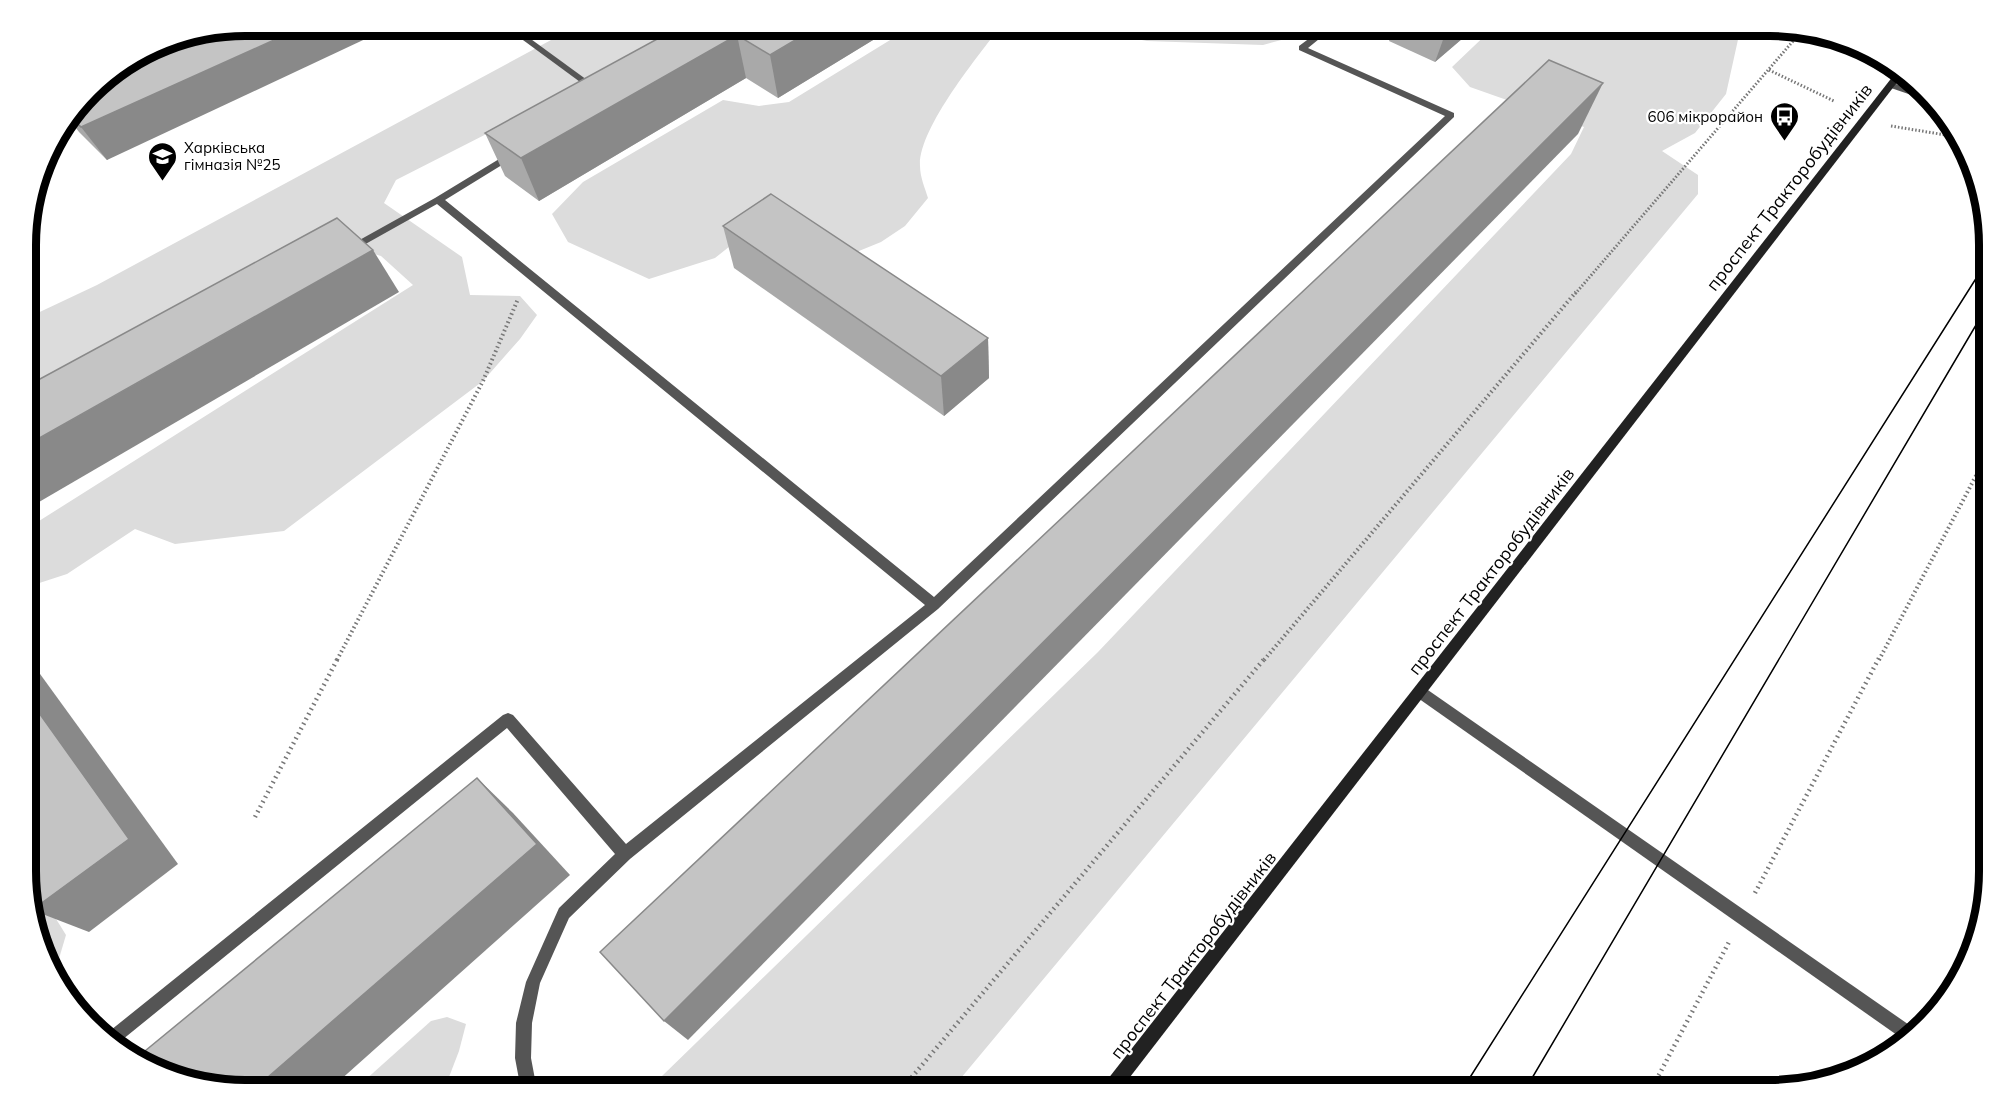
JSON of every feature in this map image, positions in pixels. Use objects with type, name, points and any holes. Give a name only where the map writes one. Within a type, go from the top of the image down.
[{"type":"main road","name":"проспект Тракторобудівників","points":[[1118,1080],[1895,78]]},
{"type":"lane","points":[[522,36],[606,97]]},
{"type":"lane","points":[[527,1080],[523,1058],[524,1023],[533,982],[564,913],[626,854],[934,605],[1450,115],[1302,48],[1318,36]]},
{"type":"lane","points":[[1891,85],[1914,94]]},
{"type":"lane","points":[[335,257],[438,200],[517,152]]},
{"type":"lane","points":[[438,200],[934,605]]},
{"type":"lane","points":[[1420,692],[1904,1031]]},
{"type":"lane","points":[[116,1036],[508,719],[626,854]]},
{"type":"path","points":[[909,1080],[1473,412],[1796,38]]},
{"type":"path","points":[[1769,70],[1834,101]]},
{"type":"path","points":[[1887,125],[1948,135]]},
{"type":"path","points":[[255,817],[483,381],[529,274]]},
{"type":"path","points":[[1656,1080],[1979,470]]},
{"type":"shaded area","points":[[558,36],[708,36],[662,52],[526,114],[396,180],[384,203],[462,257],[470,295],[520,296],[537,315],[520,339],[483,381],[284,531],[175,544],[135,529],[67,574],[36,584],[36,525],[39,521],[413,285],[381,256],[313,236],[36,409],[36,314],[97,285]]},
{"type":"shaded area","points":[[897,36],[994,36],[951,93],[929,133],[922,151],[920,166],[928,198],[905,226],[881,242],[854,253],[754,227],[715,258],[649,279],[568,242],[552,214],[583,182],[723,100],[759,106],[789,102]]},
{"type":"shaded area","points":[[1121,36],[1296,36],[1263,45],[1147,41]]},
{"type":"shaded area","points":[[1485,36],[1739,36],[1726,94],[1695,133],[1662,151],[1698,175],[1698,194],[959,1080],[660,1080],[1098,652],[1571,154],[1584,127],[1470,87],[1452,67]]},
{"type":"shaded area","points":[[37,889],[66,935],[58,963],[43,925]]},
{"type":"shaded area","points":[[447,1017],[466,1024],[448,1080],[365,1080],[431,1021]]},
{"type":"building","points":[[245,36],[283,36],[81,127],[76,122],[107,88],[129,71],[152,58],[178,47],[204,40]]},
{"type":"building","points":[[663,36],[735,36],[521,158],[485,133]]},
{"type":"building","points":[[739,36],[802,36],[770,55]]},
{"type":"building","points":[[1549,60],[1603,83],[664,1021],[600,952]]},
{"type":"building","points":[[771,194],[988,338],[941,376],[723,226]]},
{"type":"building","points":[[337,218],[373,250],[36,440],[36,381]]},
{"type":"building","points":[[36,709],[129,839],[39,905],[36,871]]},
{"type":"building","points":[[477,778],[537,844],[265,1080],[218,1078],[191,1073],[142,1053]]},
{"type":"tram line","points":[[1468,1080],[1979,274]]},
{"type":"tram line","points":[[1531,1080],[1979,320]]},
{"type":"place","name":"606 мікрорайон","points":[[1784,142]]},
{"type":"place","name":"Харківська гімназія №25","points":[[163,182]]}]
